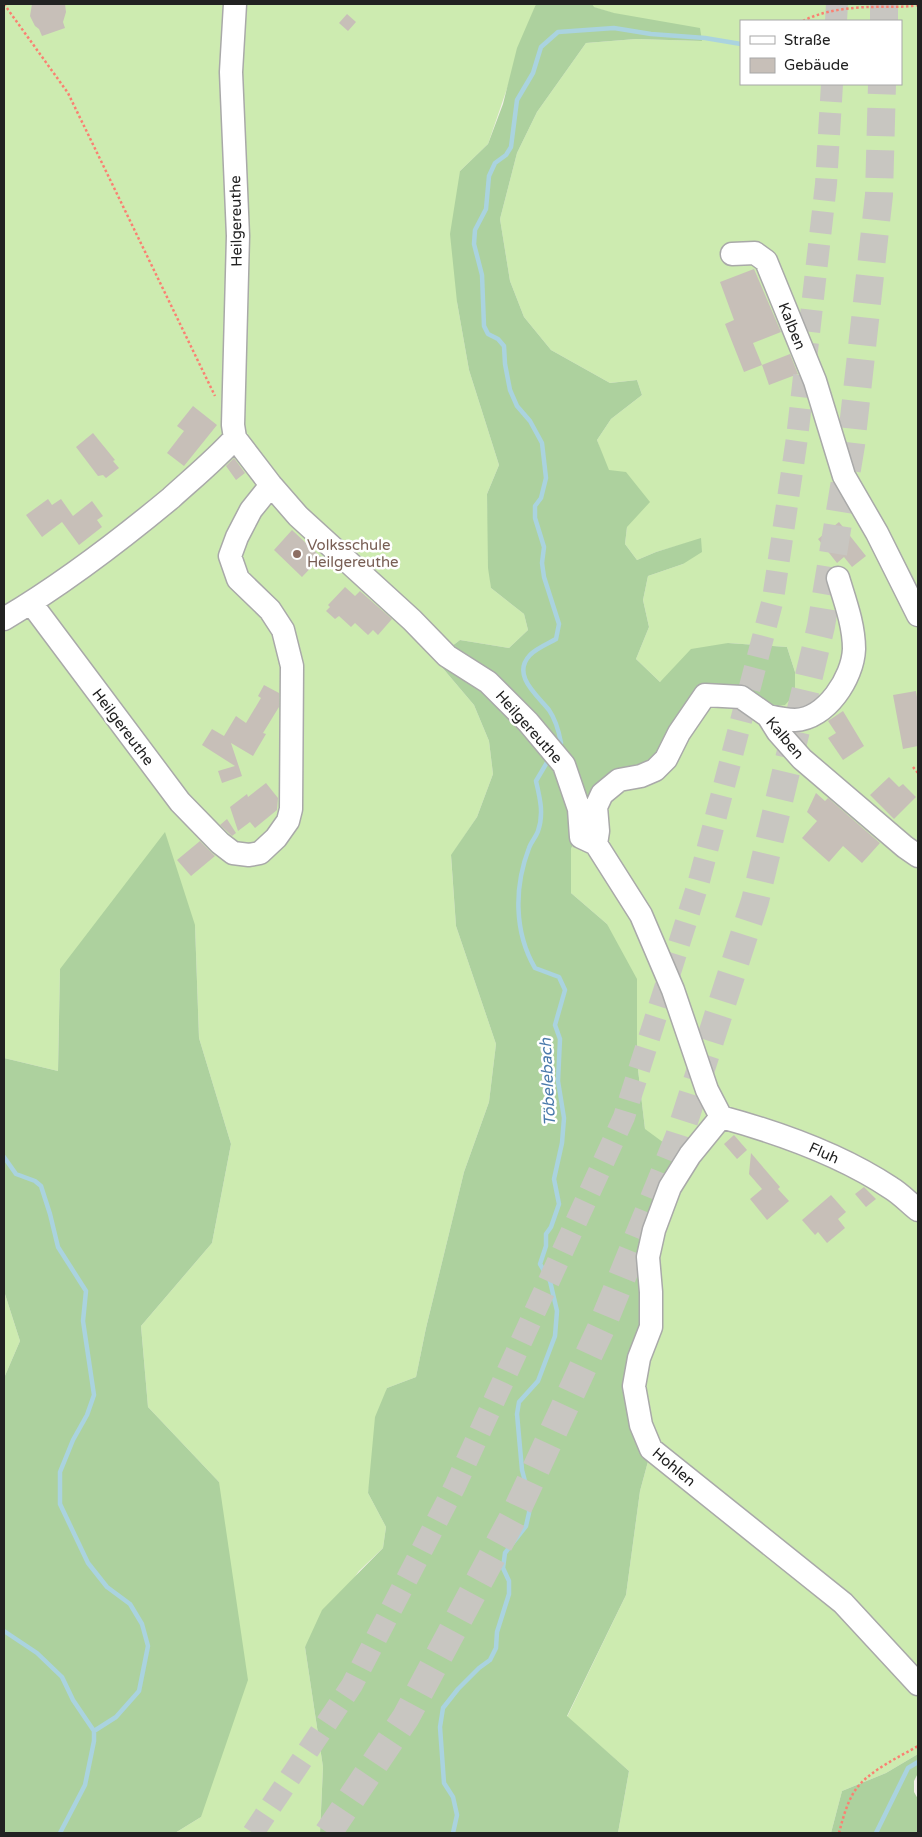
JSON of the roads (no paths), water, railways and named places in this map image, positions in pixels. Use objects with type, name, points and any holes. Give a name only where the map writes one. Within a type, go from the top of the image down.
[{"type":"street","name":"Heilgereuthe","points":[[235,4],[231,72],[238,236],[233,425],[235,438],[271,485],[298,516],[412,620],[448,656],[488,682],[528,722],[564,765],[579,809],[581,838],[596,844],[641,915],[674,990],[706,1090],[721,1117]]},
{"type":"street","name":"Kalben","points":[[732,254],[755,254],[766,261],[814,381],[844,476],[877,533],[918,614]]},
{"type":"street","points":[[4,619],[31,603],[131,532],[218,457],[235,438]]},
{"type":"street","name":"Heilgereuthe","points":[[31,603],[180,802],[220,843],[233,853],[249,855],[260,852],[280,833],[288,821],[291,809],[292,666],[282,630],[270,610],[238,579],[230,556],[237,537],[251,510],[271,485]]},
{"type":"street","points":[[768,716],[795,720],[811,716],[830,704],[846,679],[852,665],[854,648],[849,613],[838,578]]},
{"type":"street","name":"Kalben","points":[[596,844],[598,831],[596,807],[602,794],[619,780],[641,776],[655,770],[666,759],[679,733],[704,695],[741,697],[768,716],[778,732],[802,759],[918,856]]},
{"type":"street","name":"Fluh","points":[[721,1117],[790,1138],[861,1170],[893,1189],[918,1210]]},
{"type":"street","name":"Hohlen","points":[[721,1117],[690,1155],[670,1187],[654,1230],[648,1257],[651,1327],[639,1358],[634,1386],[641,1425],[651,1449],[843,1603],[918,1684]]},
{"type":"waterway","name":"Töbelebach","points":[[558,747],[561,743],[554,718],[528,684],[523,670],[525,662],[532,653],[556,639],[559,624],[544,577],[542,563],[544,547],[535,518],[535,506],[541,498],[546,478],[542,443],[530,421],[517,406],[510,390],[504,346],[498,339],[488,334],[484,326],[482,275],[474,244],[475,230],[486,209],[489,176],[495,163],[506,155],[511,147],[517,100],[533,73],[541,47],[558,32],[614,28],[740,44]]},
{"type":"waterway","name":"Töbelebach","points":[[453,1833],[457,1815],[453,1797],[444,1783],[440,1727],[443,1708],[458,1689],[490,1660],[496,1648],[497,1632],[509,1594],[509,1581],[503,1568],[505,1553],[526,1526],[529,1513],[530,1500],[522,1470],[517,1414],[519,1402],[538,1381],[555,1336],[557,1311],[550,1281],[540,1264],[546,1246],[546,1234],[551,1227],[559,1204],[554,1179],[562,1143],[564,1118],[558,1081],[560,1039],[555,1025],[565,990],[559,977],[535,968],[523,940],[518,909],[524,863],[538,831],[541,818],[536,781],[549,759]]},
{"type":"waterway","points":[[4,1157],[16,1174],[35,1181],[41,1186],[58,1247],[86,1291],[83,1321],[94,1395],[87,1415],[73,1440],[60,1472],[60,1504],[88,1563],[107,1587],[130,1604],[142,1624],[148,1646],[139,1691],[116,1717],[94,1731],[94,1741],[85,1785],[60,1833]]},
{"type":"waterway","points":[[4,1631],[37,1653],[62,1677],[73,1700],[94,1731]]},
{"type":"waterway","points":[[876,1833],[908,1768],[918,1762]]},
{"type":"tunnel","points":[[836,20],[837,4]]},
{"type":"tunnel","points":[[884,4],[884,20]]},
{"type":"tunnel","points":[[253,1833],[352,1685],[455,1486],[624,1117],[699,881],[773,599],[797,438],[826,184],[832,85]]},
{"type":"tunnel","points":[[328,1833],[406,1717],[516,1512],[602,1326],[679,1137],[755,901],[821,626],[851,445],[879,195],[882,85]]},
{"type":"place","name":"Volksschule Heilgereuthe","points":[[297,554]]}]
